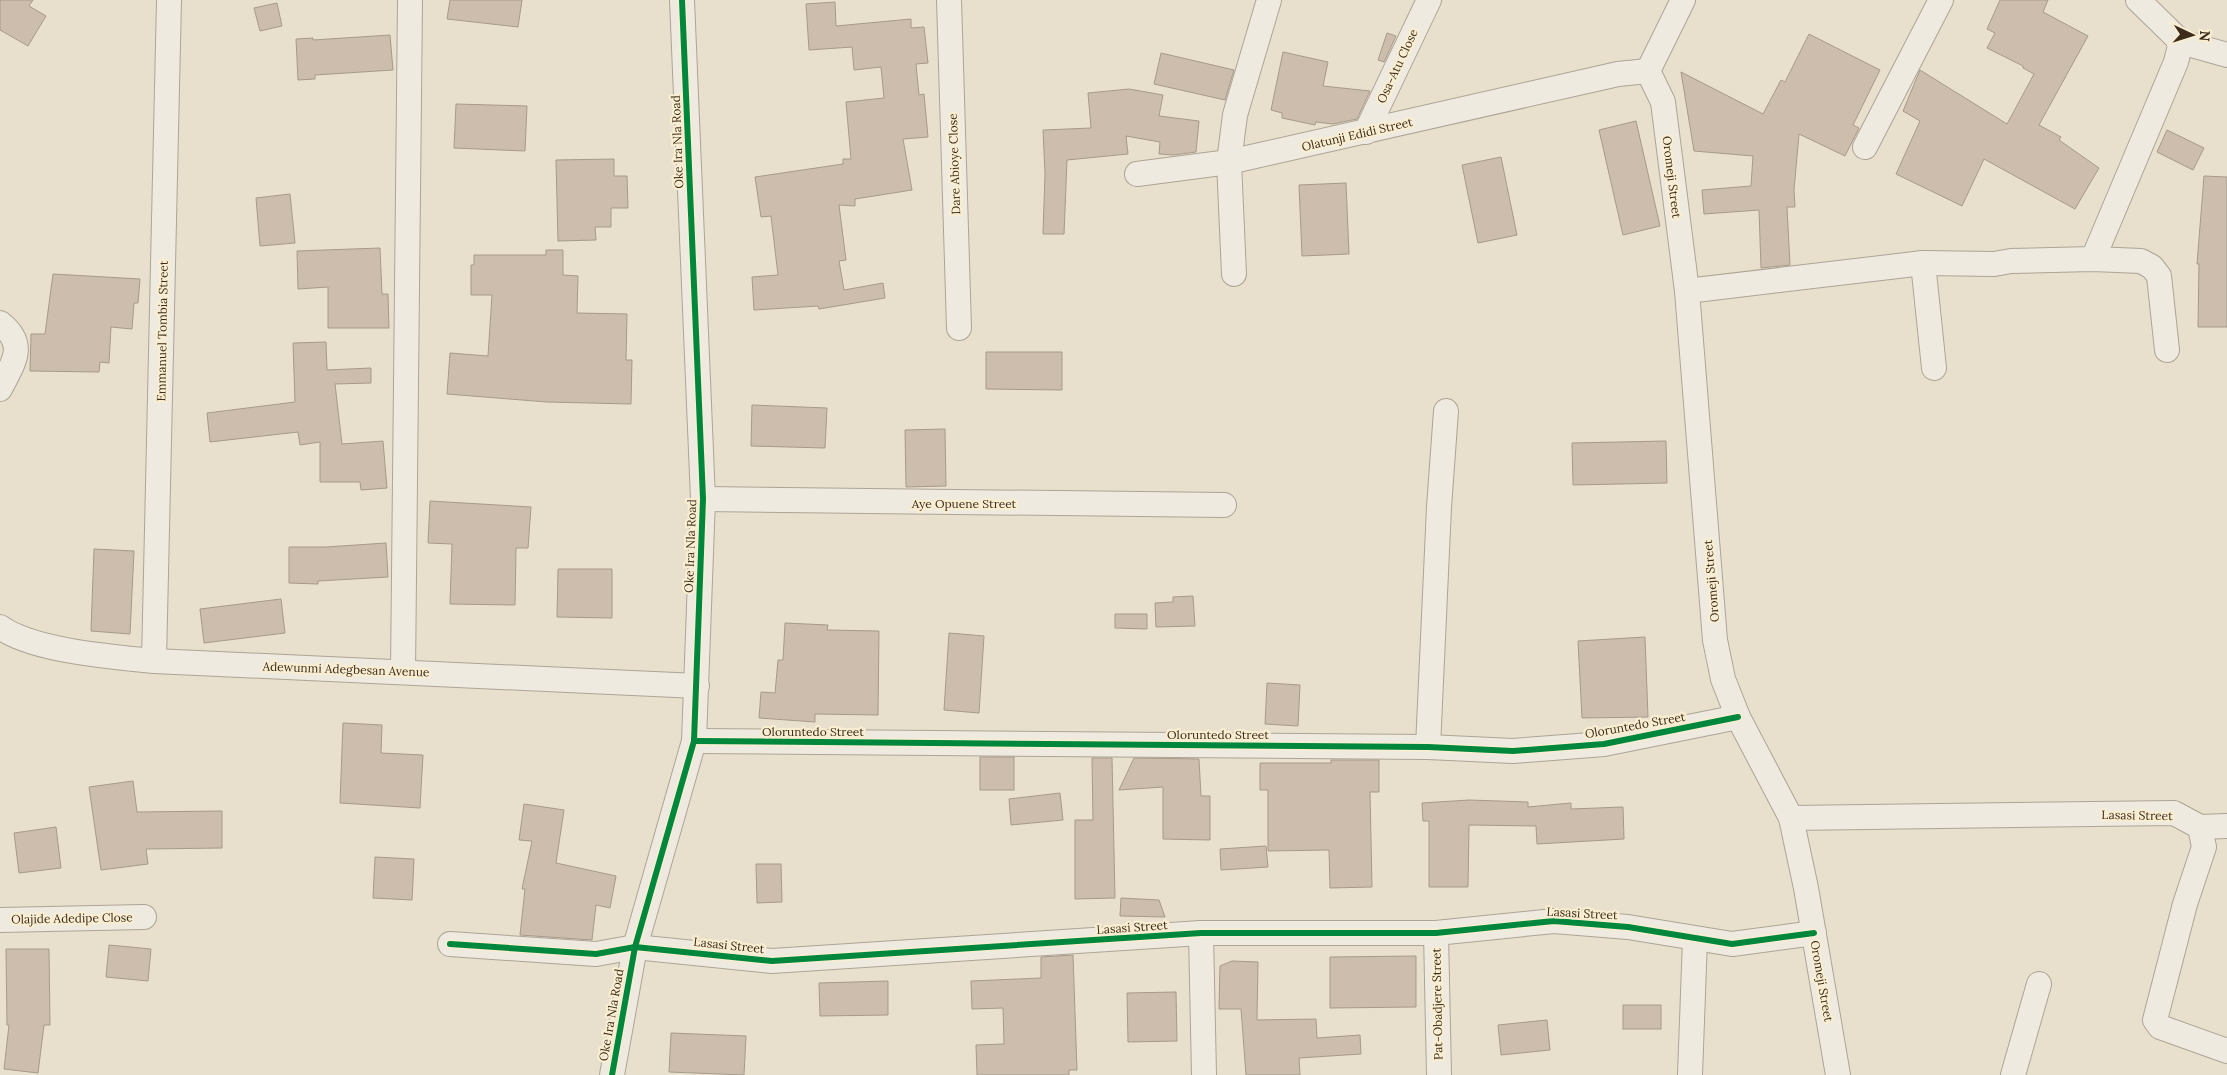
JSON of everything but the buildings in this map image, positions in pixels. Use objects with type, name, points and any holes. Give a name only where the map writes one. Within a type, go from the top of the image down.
[{"type":"street","name":"Emmanuel Tombia Street","points":[[154,661],[169,0]]},
{"type":"street","points":[[403,672],[410,0]]},
{"type":"street","name":"Dare Abioye Close","points":[[949,0],[959,328]]},
{"type":"street","points":[[1234,274],[1228,162],[1235,115],[1268,0]]},
{"type":"street","name":"Osa-Atu Close","points":[[1366,132],[1429,0]]},
{"type":"street","points":[[1648,71],[1683,0]]},
{"type":"street","points":[[1865,148],[1941,0]]},
{"type":"street","points":[[2138,0],[2181,42],[2227,54]]},
{"type":"street","name":"Oke Ira Nla Road","points":[[612,1075],[635,947],[694,741],[703,498],[680,2]]},
{"type":"street","points":[[2092,259],[2176,62],[2181,42]]},
{"type":"street","name":"Olatunji Edidi Street","points":[[1137,174],[1228,162],[1618,74],[1648,71]]},
{"type":"street","name":"Oromeji Street","points":[[1648,71],[1663,102],[1687,291],[1715,640],[1723,679],[1738,718],[1791,818],[1842,1074]]},
{"type":"street","points":[[1687,291],[1923,264],[1994,264],[2011,261],[2092,259],[2140,261],[2152,267],[2159,276],[2167,350]]},
{"type":"street","points":[[1923,264],[1934,368]]},
{"type":"street","points":[[0,323],[11,331],[17,347],[15,359],[0,389]]},
{"type":"street","points":[[1428,747],[1439,507],[1446,411]]},
{"type":"street","name":"Aye Opuene Street","points":[[703,498],[1224,505]]},
{"type":"street","name":"Adewunmi Adegbesan Avenue","points":[[2,631],[78,653],[154,661],[697,686]]},
{"type":"street","name":"Oloruntedo Street","points":[[694,741],[1428,747],[1513,751],[1604,744],[1738,718]]},
{"type":"street","name":"Lasasi Street","points":[[1791,818],[2174,813],[2200,827]]},
{"type":"street","points":[[2227,826],[2200,827],[2204,847],[2186,904],[2155,1020],[2160,1028],[2227,1051]]},
{"type":"street","name":"Olajide Adedipe Close","points":[[0,920],[144,917]]},
{"type":"street","name":"Lasasi Street","points":[[450,944],[596,954],[635,947],[772,961],[1201,933],[1436,933],[1554,921],[1628,926],[1695,939],[1741,944],[1814,933]]},
{"type":"street","points":[[1201,933],[1204,1075]]},
{"type":"street","name":"Pat-Obadjere Street","points":[[1436,933],[1439,1075]]},
{"type":"street","points":[[1690,1075],[1695,939]]},
{"type":"street","points":[[2013,1075],[2039,984]]},
{"type":"cycle path","points":[[612,1075],[635,947],[694,741],[703,499],[682,0]]},
{"type":"cycle path","points":[[694,741],[1428,747],[1513,751],[1604,744],[1738,717]]},
{"type":"cycle path","points":[[450,944],[596,954],[635,947],[772,961],[1201,933],[1436,933],[1554,921],[1628,927],[1732,944],[1814,933]]}]
